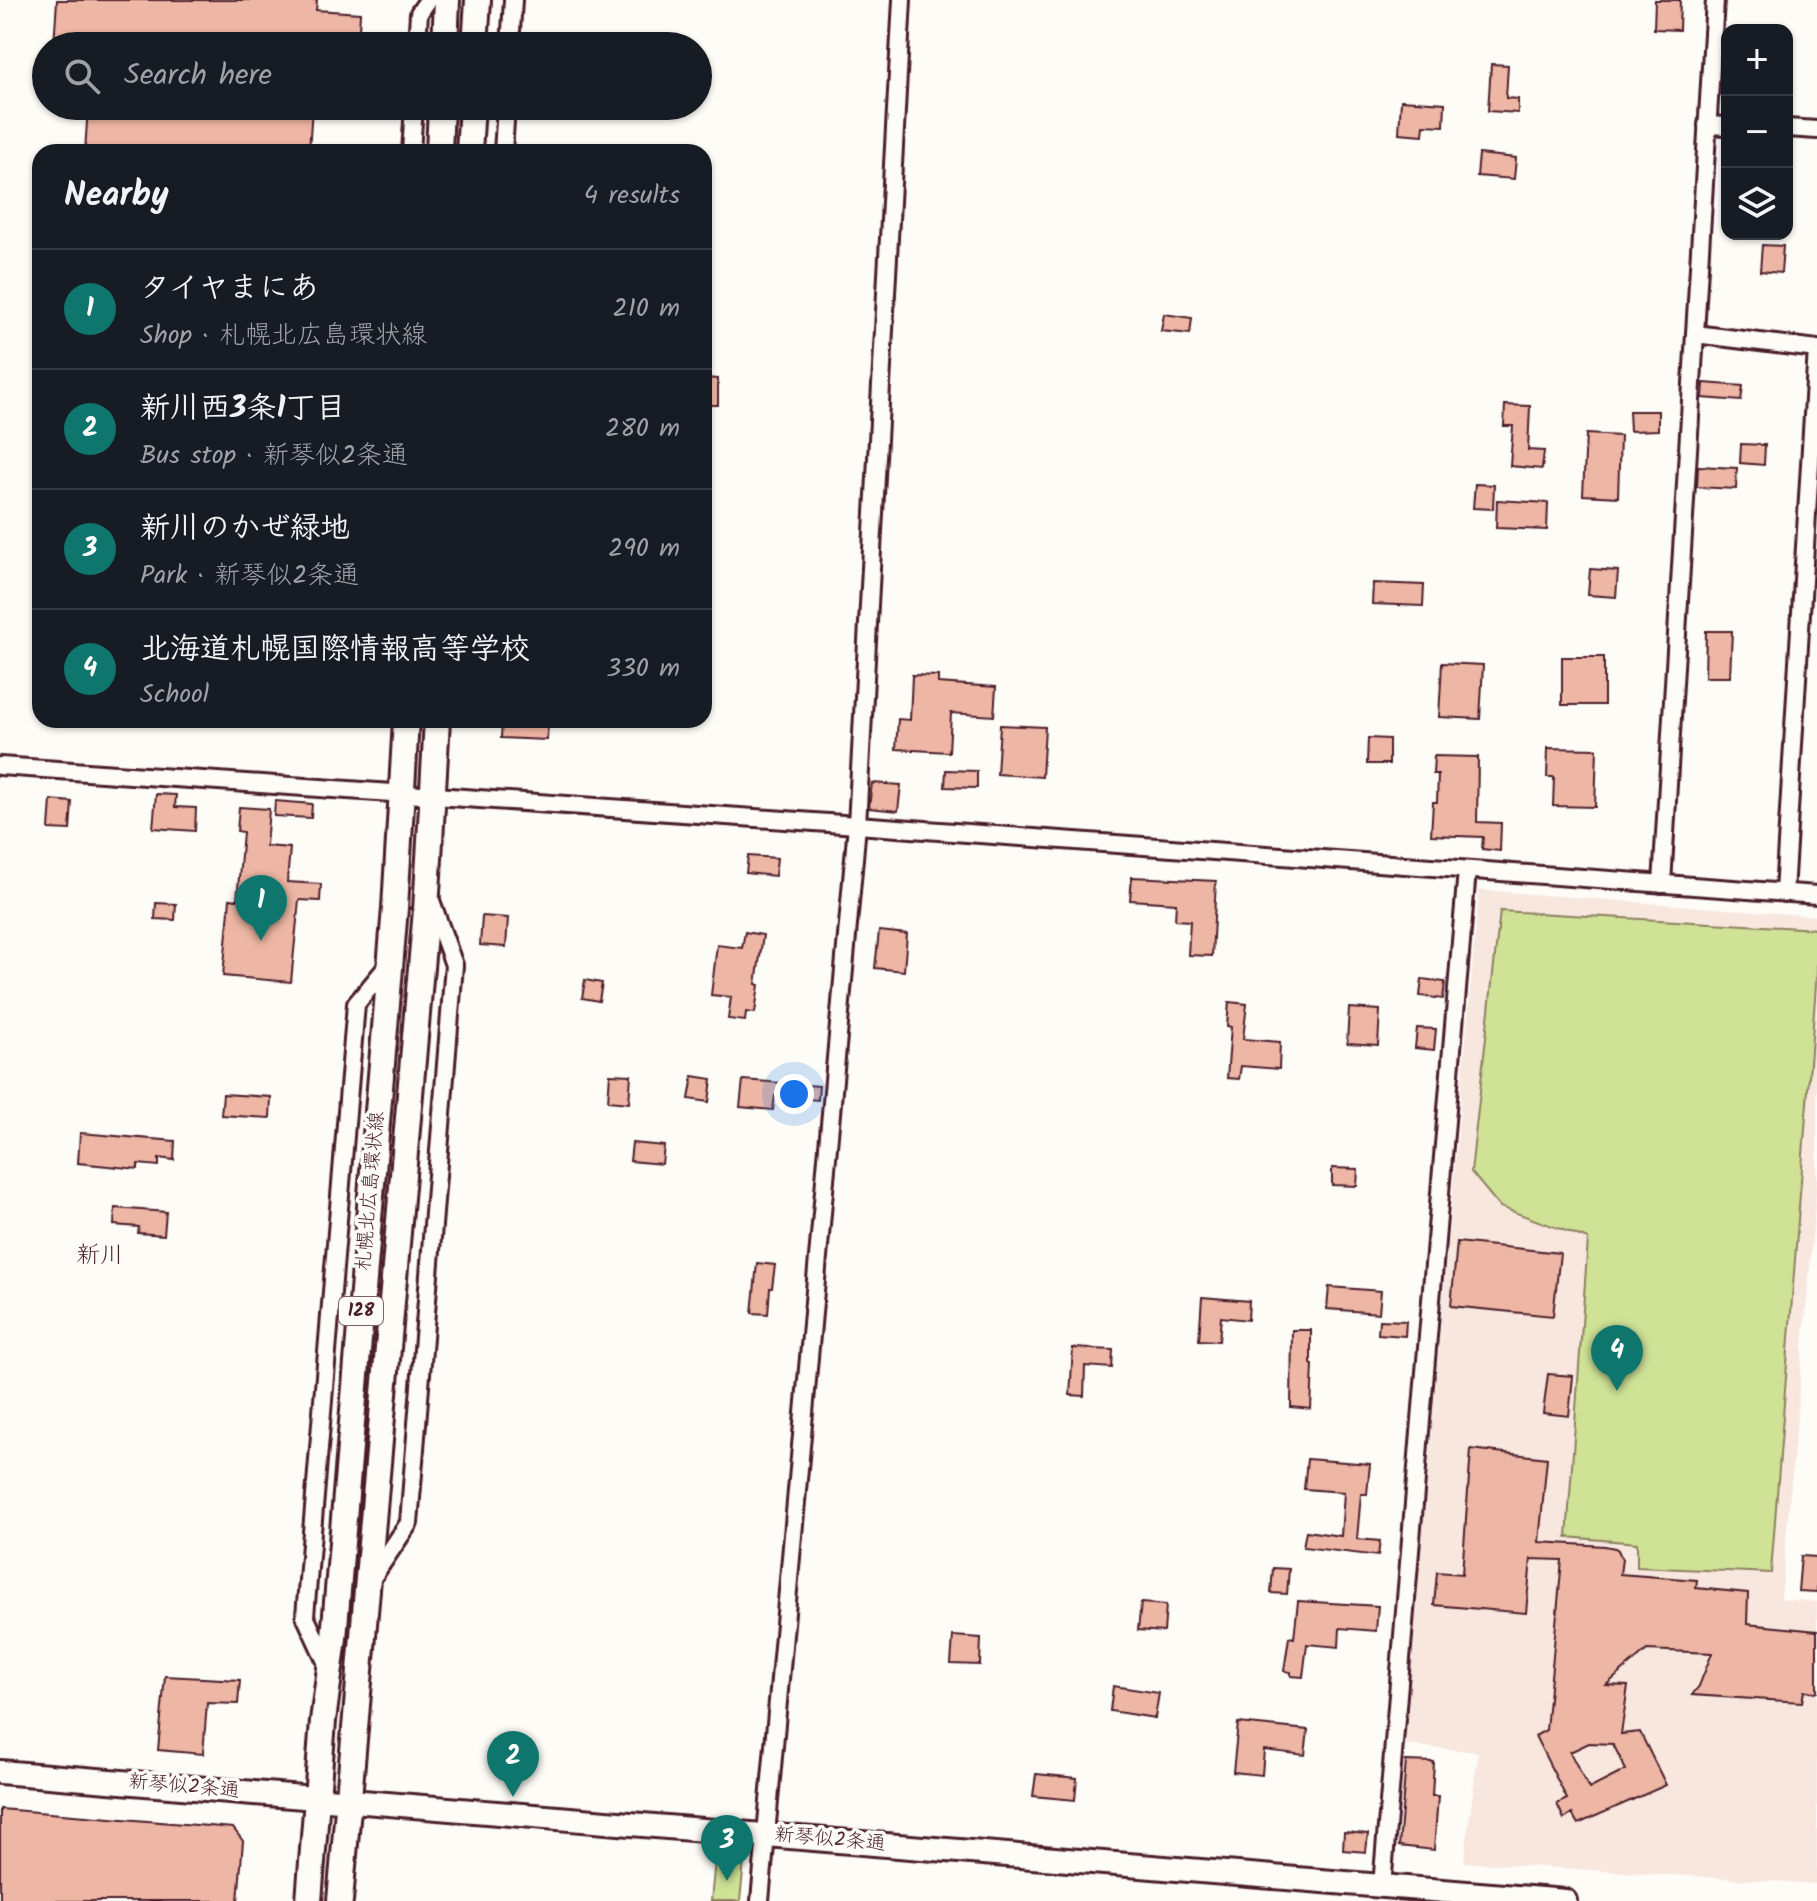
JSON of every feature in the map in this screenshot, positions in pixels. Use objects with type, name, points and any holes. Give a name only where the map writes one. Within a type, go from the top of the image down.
[{"type":"main road","points":[[446,32],[447,0]]},
{"type":"main road","points":[[476,32],[478,0]]},
{"type":"main road","points":[[439,144],[440,120]]},
{"type":"main road","points":[[470,144],[471,120]]},
{"type":"main road","name":"札幌北広島環状線","points":[[309,1901],[390,963],[405,728]]},
{"type":"main road","name":"札幌北広島環状線","points":[[340,1901],[427,889],[436,728]]},
{"type":"street","points":[[418,32],[419,13],[428,0]]},
{"type":"street","points":[[511,32],[513,0]]},
{"type":"street","points":[[760,1901],[857,825],[902,0]]},
{"type":"street","points":[[1662,884],[1715,0]]},
{"type":"street","points":[[412,144],[413,120]]},
{"type":"street","points":[[504,144],[505,120]]},
{"type":"street","points":[[1707,125],[1721,126]]},
{"type":"street","points":[[1793,128],[1817,130]]},
{"type":"street","points":[[1695,334],[1817,348],[1784,893]]},
{"type":"street","points":[[0,766],[1817,895]]},
{"type":"street","points":[[1382,1886],[1467,870]]},
{"type":"street","points":[[367,1586],[409,1523],[454,965],[427,889]]},
{"type":"street","name":"新琴似2条通","points":[[0,1772],[1565,1901]]},
{"type":"shaded area","points":[[1479,890],[1817,916],[1817,1183],[1781,1599],[1817,1602],[1817,1884],[1464,1862],[1478,1752],[1404,1745]]},
{"type":"green space","points":[[1500,911],[1817,929],[1817,972],[1771,1573],[1637,1567],[1637,1543],[1567,1537],[1588,1239],[1500,1207],[1471,1172]]},
{"type":"green space","points":[[715,1860],[744,1862],[740,1901],[711,1901]]},
{"type":"building","points":[[57,0],[317,0],[316,10],[360,13],[359,32],[55,32]]},
{"type":"building","points":[[1655,0],[1680,0],[1679,30],[1654,29]]},
{"type":"building","points":[[1491,64],[1508,65],[1506,98],[1518,99],[1518,113],[1488,111]]},
{"type":"building","points":[[1401,100],[1445,103],[1444,126],[1424,125],[1423,135],[1399,133]]},
{"type":"building","points":[[87,120],[311,120],[310,144],[86,144]]},
{"type":"building","points":[[1479,154],[1516,158],[1514,179],[1477,176]]},
{"type":"building","points":[[1762,245],[1783,246],[1781,273],[1760,271]]},
{"type":"building","points":[[1164,314],[1192,318],[1190,334],[1161,331]]},
{"type":"building","points":[[712,379],[718,379],[718,405],[712,405]]},
{"type":"building","points":[[1704,383],[1743,386],[1741,401],[1703,398]]},
{"type":"building","points":[[1505,405],[1530,406],[1528,450],[1544,451],[1542,469],[1510,466],[1513,426],[1504,426]]},
{"type":"building","points":[[1629,411],[1658,411],[1658,430],[1630,431]]},
{"type":"building","points":[[1586,434],[1620,436],[1618,497],[1583,495]]},
{"type":"building","points":[[1741,444],[1765,445],[1764,465],[1740,463]]},
{"type":"building","points":[[1698,466],[1737,468],[1736,489],[1697,487]]},
{"type":"building","points":[[1475,484],[1494,485],[1493,509],[1473,508]]},
{"type":"building","points":[[1497,500],[1548,503],[1547,530],[1496,528]]},
{"type":"building","points":[[1590,569],[1618,571],[1616,597],[1588,595]]},
{"type":"building","points":[[1373,583],[1424,585],[1423,606],[1372,604]]},
{"type":"building","points":[[1706,631],[1732,631],[1730,677],[1705,677]]},
{"type":"building","points":[[1562,657],[1604,657],[1604,705],[1562,705]]},
{"type":"building","points":[[1442,663],[1483,665],[1480,719],[1439,717]]},
{"type":"building","points":[[912,675],[938,676],[938,683],[996,687],[994,716],[951,713],[949,752],[896,749],[898,719],[910,720]]},
{"type":"building","points":[[1000,725],[1045,727],[1042,777],[997,774]]},
{"type":"building","points":[[502,728],[548,728],[547,740],[501,738]]},
{"type":"building","points":[[1368,738],[1389,739],[1389,764],[1367,764]]},
{"type":"building","points":[[1548,748],[1597,749],[1595,807],[1553,806],[1554,777],[1547,777]]},
{"type":"building","points":[[1434,756],[1478,757],[1477,822],[1501,823],[1500,851],[1482,849],[1483,837],[1431,835],[1433,802],[1437,802],[1438,774],[1433,774]]},
{"type":"building","points":[[946,770],[977,771],[977,788],[945,787]]},
{"type":"building","points":[[872,783],[901,785],[898,811],[869,808]]},
{"type":"building","points":[[156,794],[176,795],[175,807],[196,808],[195,831],[153,828]]},
{"type":"building","points":[[51,800],[72,802],[70,830],[49,829]]},
{"type":"building","points":[[275,801],[312,804],[311,818],[274,816]]},
{"type":"building","points":[[239,807],[269,809],[266,846],[290,848],[287,882],[321,884],[320,901],[299,900],[291,982],[223,976],[230,899],[237,900],[243,832],[237,831]]},
{"type":"building","points":[[748,856],[777,858],[775,876],[746,873]]},
{"type":"building","points":[[1132,877],[1216,881],[1212,956],[1188,955],[1190,921],[1175,920],[1176,903],[1130,900]]},
{"type":"building","points":[[156,903],[176,904],[175,920],[155,919]]},
{"type":"building","points":[[482,916],[508,918],[506,947],[480,945]]},
{"type":"building","points":[[879,931],[907,934],[904,971],[875,968]]},
{"type":"building","points":[[745,932],[763,935],[755,1013],[746,1012],[745,1021],[728,1019],[731,997],[711,995],[717,945],[742,948]]},
{"type":"building","points":[[1422,979],[1445,982],[1443,999],[1420,996]]},
{"type":"building","points":[[585,980],[602,983],[599,1001],[582,998]]},
{"type":"building","points":[[1229,1002],[1247,1004],[1243,1039],[1280,1042],[1279,1069],[1241,1066],[1239,1079],[1227,1078],[1231,1027],[1227,1026]]},
{"type":"building","points":[[1349,1008],[1380,1010],[1378,1045],[1347,1043]]},
{"type":"building","points":[[1417,1028],[1436,1029],[1434,1050],[1415,1048]]},
{"type":"building","points":[[610,1074],[631,1075],[629,1103],[608,1101]]},
{"type":"building","points":[[693,1076],[712,1079],[709,1102],[689,1099]]},
{"type":"building","points":[[743,1080],[819,1086],[818,1100],[775,1096],[773,1110],[740,1107]]},
{"type":"building","points":[[223,1094],[271,1097],[270,1118],[221,1115]]},
{"type":"building","points":[[80,1133],[175,1141],[174,1160],[159,1158],[159,1166],[138,1164],[138,1169],[78,1163]]},
{"type":"building","points":[[632,1143],[664,1146],[662,1164],[630,1161]]},
{"type":"building","points":[[1332,1168],[1358,1169],[1357,1186],[1332,1185]]},
{"type":"building","points":[[115,1208],[166,1212],[164,1235],[138,1233],[139,1227],[114,1225]]},
{"type":"building","points":[[1457,1242],[1560,1253],[1553,1316],[1451,1306]]},
{"type":"building","points":[[757,1263],[775,1265],[768,1314],[752,1313]]},
{"type":"building","points":[[1329,1287],[1381,1291],[1379,1313],[1327,1309]]},
{"type":"building","points":[[1202,1297],[1249,1301],[1248,1320],[1221,1317],[1219,1341],[1199,1340]]},
{"type":"building","points":[[1379,1320],[1406,1321],[1405,1336],[1378,1334]]},
{"type":"building","points":[[1292,1330],[1311,1330],[1311,1409],[1291,1407]]},
{"type":"building","points":[[1073,1348],[1113,1350],[1112,1368],[1085,1366],[1084,1396],[1070,1395]]},
{"type":"building","points":[[1548,1374],[1573,1376],[1569,1416],[1543,1413]]},
{"type":"building","points":[[1471,1449],[1547,1458],[1539,1542],[1615,1548],[1622,1559],[1620,1574],[1697,1580],[1696,1588],[1748,1593],[1747,1624],[1817,1631],[1817,1692],[1804,1691],[1802,1702],[1692,1695],[1699,1686],[1712,1653],[1647,1650],[1606,1685],[1628,1686],[1621,1734],[1640,1732],[1666,1785],[1578,1824],[1572,1814],[1564,1819],[1557,1804],[1567,1799],[1535,1736],[1546,1730],[1562,1560],[1531,1559],[1526,1613],[1434,1605],[1437,1572],[1462,1574]],"holes":[[[1589,1743],[1613,1744],[1626,1770],[1589,1789],[1570,1752]]]},
{"type":"building","points":[[1307,1459],[1370,1464],[1367,1494],[1361,1494],[1357,1539],[1380,1541],[1378,1556],[1303,1547],[1306,1531],[1341,1536],[1344,1492],[1304,1489]]},
{"type":"building","points":[[1801,1556],[1817,1557],[1817,1592],[1798,1591]]},
{"type":"building","points":[[1273,1568],[1289,1569],[1287,1594],[1271,1593]]},
{"type":"building","points":[[1298,1601],[1378,1606],[1376,1631],[1340,1628],[1339,1647],[1307,1644],[1303,1677],[1291,1676],[1291,1672],[1284,1671],[1289,1637],[1294,1638]]},
{"type":"building","points":[[1141,1603],[1166,1605],[1164,1632],[1138,1630]]},
{"type":"building","points":[[953,1636],[981,1638],[980,1665],[951,1664]]},
{"type":"building","points":[[165,1676],[240,1680],[238,1704],[207,1703],[203,1754],[158,1750]]},
{"type":"building","points":[[1113,1686],[1159,1693],[1155,1718],[1110,1711]]},
{"type":"building","points":[[1238,1723],[1308,1730],[1305,1755],[1264,1750],[1262,1775],[1233,1772]]},
{"type":"building","points":[[1406,1761],[1434,1762],[1432,1796],[1438,1796],[1434,1850],[1399,1846]]},
{"type":"building","points":[[1036,1774],[1077,1778],[1075,1800],[1033,1796]]},
{"type":"building","points":[[0,1809],[233,1828],[243,1841],[238,1901],[0,1901]]},
{"type":"building","points":[[1344,1832],[1368,1834],[1366,1852],[1343,1850]]},
{"type":"place","name":"タイヤまにあ","points":[[261,941]]},
{"type":"place","name":"北海道札幌国際情報高等学校","points":[[1617,1391]]},
{"type":"place","name":"新川西3条1丁目","points":[[513,1797]]},
{"type":"place","name":"新川のかぜ緑地","points":[[727,1881]]},
{"type":"district","name":"新川","points":[[100,1255]]}]
